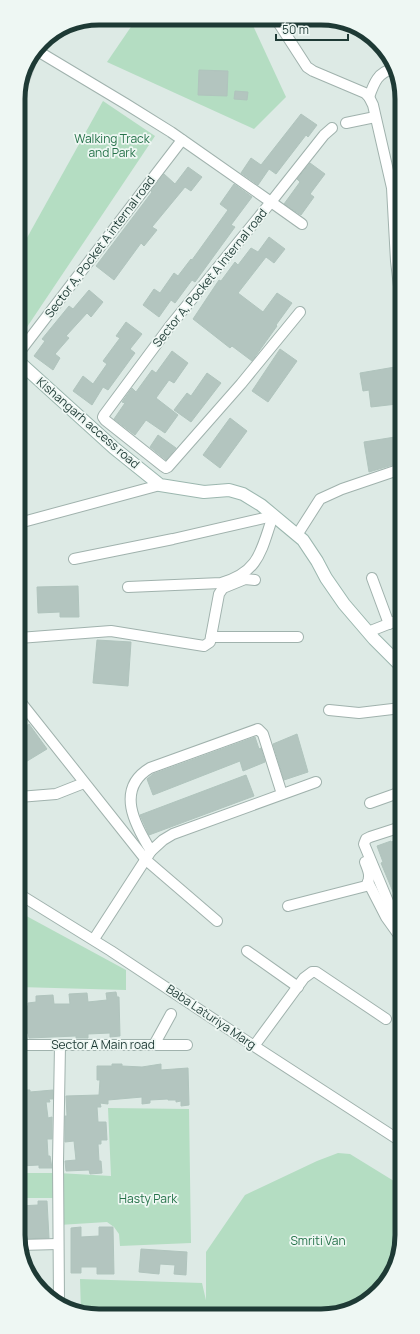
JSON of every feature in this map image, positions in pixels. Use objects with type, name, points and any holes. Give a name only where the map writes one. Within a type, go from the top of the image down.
[{"type":"street","points":[[280,25],[307,67],[313,71],[359,89],[370,97]]},
{"type":"street","name":"Sector A, Pocket A Internal road","points":[[41,53],[126,104],[182,140],[271,202],[170,326],[103,417],[105,420],[163,466],[166,468],[170,466],[241,384],[300,312]]},
{"type":"street","points":[[389,71],[379,75],[373,84],[370,97],[392,188],[395,243]]},
{"type":"street","points":[[346,123],[375,117]]},
{"type":"street","points":[[302,224],[271,202],[324,135],[332,128]]},
{"type":"street","name":"Sector A, Pocket A internal road","points":[[25,345],[182,140]]},
{"type":"street","name":"Kishangarh access road","points":[[25,367],[114,448],[160,485]]},
{"type":"street","points":[[297,535],[320,499],[342,489],[395,471]]},
{"type":"street","points":[[25,521],[160,485],[204,492],[229,490],[243,494],[256,502],[297,535],[308,547],[326,578],[344,604],[395,660]]},
{"type":"street","points":[[74,559],[273,516]]},
{"type":"street","points":[[128,587],[221,583],[232,580],[253,565],[258,557],[273,516]]},
{"type":"street","points":[[372,578],[389,624]]},
{"type":"street","points":[[25,638],[111,631],[204,646],[210,642],[219,594],[222,588],[245,579],[255,580]]},
{"type":"street","points":[[368,632],[395,622]]},
{"type":"street","points":[[211,637],[298,637]]},
{"type":"street","points":[[25,708],[84,783],[148,856],[217,921]]},
{"type":"street","points":[[329,710],[359,712],[395,709]]},
{"type":"street","points":[[148,856],[130,806],[130,795],[133,786],[142,772],[150,768],[258,729],[263,734],[282,794]]},
{"type":"street","points":[[94,939],[148,856],[163,840],[173,834],[316,782]]},
{"type":"street","points":[[25,797],[56,794],[84,783]]},
{"type":"street","points":[[370,803],[395,794]]},
{"type":"street","points":[[395,828],[370,836],[364,844],[395,916]]},
{"type":"street","points":[[288,906],[366,886],[369,872],[360,848]]},
{"type":"street","points":[[368,882],[386,917],[395,929]]},
{"type":"street","name":"Baba Laturiya Marg","points":[[25,898],[94,939],[254,1046],[395,1137]]},
{"type":"street","points":[[247,951],[298,987]]},
{"type":"street","points":[[254,1046],[308,974],[312,972],[316,972],[386,1019]]},
{"type":"street","points":[[154,1045],[171,1014]]},
{"type":"street","name":"Sector A Main road","points":[[25,1045],[187,1045]]},
{"type":"street","points":[[59,1297],[58,1155],[60,1045]]},
{"type":"street","points":[[26,1245],[58,1244]]},
{"type":"green space","points":[[132,25],[253,25],[286,97],[254,129],[107,62]]},
{"type":"green space","name":"Walking Track and Park","points":[[103,101],[155,136],[25,330],[25,241]]},
{"type":"green space","points":[[25,915],[126,970],[126,990],[25,987]]},
{"type":"green space","name":"Hasty Park","points":[[108,1108],[189,1109],[191,1243],[120,1246],[119,1234],[114,1227],[107,1222],[59,1225],[58,1173],[111,1176]]},
{"type":"green space","name":"Smriti Van","points":[[338,1153],[350,1154],[395,1182],[395,1240],[391,1259],[377,1284],[366,1294],[349,1303],[335,1308],[321,1309],[99,1309],[81,1307],[80,1279],[202,1283],[206,1300],[206,1252],[245,1195],[317,1161]]},
{"type":"green space","points":[[25,1173],[53,1173],[53,1198],[25,1198]]},
{"type":"building","points":[[199,70],[228,71],[227,96],[198,95]]},
{"type":"building","points":[[235,91],[248,92],[247,100],[234,99]]},
{"type":"building","points":[[301,114],[317,125],[308,137],[306,135],[276,174],[269,169],[258,185],[241,173],[251,158],[261,165]]},
{"type":"building","points":[[310,163],[325,174],[310,194],[314,197],[301,215],[284,204],[300,182],[297,179]]},
{"type":"building","points":[[188,167],[202,177],[191,191],[185,187],[152,227],[157,230],[144,246],[141,243],[114,280],[96,266],[164,174],[175,184]]},
{"type":"building","points":[[234,184],[252,197],[231,225],[235,227],[195,282],[192,280],[175,303],[171,300],[159,317],[143,305],[154,289],[160,293],[174,273],[178,276],[191,259],[192,260],[228,210],[220,204]]},
{"type":"building","points":[[269,237],[285,249],[274,263],[266,257],[238,293],[263,312],[277,293],[292,303],[252,361],[232,346],[230,348],[193,319],[219,280],[221,281],[235,262],[238,265],[251,248],[258,252]]},
{"type":"building","points":[[89,290],[103,302],[91,317],[87,313],[66,336],[69,338],[55,354],[60,358],[53,370],[34,356],[45,341],[42,339],[69,306],[73,309]]},
{"type":"building","points":[[126,322],[142,334],[130,349],[135,353],[108,390],[103,387],[92,405],[73,391],[83,376],[93,384],[107,364],[103,361],[120,338],[116,336]]},
{"type":"building","points":[[280,349],[297,361],[268,402],[252,391]]},
{"type":"building","points":[[172,351],[188,363],[174,383],[169,380],[156,398],[178,415],[165,433],[146,420],[135,435],[114,419],[125,403],[122,402],[132,388],[136,392],[152,370],[156,373]]},
{"type":"building","points":[[395,367],[395,404],[371,407],[369,390],[363,391],[360,373]]},
{"type":"building","points":[[207,373],[221,383],[191,422],[174,410],[187,393],[191,396]]},
{"type":"building","points":[[230,418],[247,431],[220,468],[203,455]]},
{"type":"building","points":[[158,435],[176,448],[166,460],[150,447]]},
{"type":"building","points":[[395,437],[395,464],[369,472],[364,442]]},
{"type":"building","points":[[78,586],[79,617],[60,617],[60,612],[38,613],[37,587]]},
{"type":"building","points":[[97,640],[131,642],[128,686],[93,683]]},
{"type":"building","points":[[29,724],[47,749],[25,762],[25,727]]},
{"type":"building","points":[[297,734],[308,772],[284,780],[273,744]]},
{"type":"building","points":[[255,737],[259,749],[261,748],[265,762],[243,771],[240,761],[153,795],[147,779],[153,774]]},
{"type":"building","points":[[246,775],[254,796],[149,835],[140,815]]},
{"type":"building","points":[[395,841],[395,897],[381,863],[383,862],[377,846]]},
{"type":"building","points":[[116,992],[117,997],[119,997],[120,1036],[110,1037],[110,1033],[88,1034],[88,1038],[76,1038],[76,1036],[29,1038],[28,1033],[25,1033],[25,1006],[28,1006],[28,1003],[36,1002],[36,996],[53,995],[54,1004],[70,1004],[69,994],[87,993],[88,1002],[107,1000],[106,993]]},
{"type":"building","points":[[112,1064],[142,1067],[161,1064],[161,1070],[188,1068],[189,1105],[181,1106],[181,1101],[176,1102],[176,1100],[168,1099],[150,1100],[150,1103],[142,1104],[142,1097],[108,1100],[108,1104],[100,1103],[101,1107],[97,1107],[98,1122],[106,1122],[107,1140],[101,1140],[101,1144],[98,1144],[99,1161],[101,1161],[102,1173],[90,1174],[89,1170],[66,1171],[65,1161],[76,1160],[74,1141],[65,1142],[65,1116],[67,1116],[66,1096],[99,1095],[100,1080],[97,1080],[97,1066],[112,1066]]},
{"type":"building","points":[[25,1090],[30,1090],[30,1092],[53,1090],[53,1099],[49,1099],[50,1102],[46,1102],[48,1118],[52,1117],[52,1139],[47,1139],[48,1156],[50,1156],[52,1168],[39,1168],[39,1165],[25,1166]]},
{"type":"building","points":[[38,1201],[47,1201],[49,1238],[25,1239],[25,1206],[38,1205]]},
{"type":"building","points":[[81,1227],[81,1237],[99,1236],[99,1227],[113,1227],[114,1274],[97,1274],[97,1267],[81,1267],[81,1273],[71,1273],[71,1228]]},
{"type":"building","points":[[141,1249],[187,1252],[186,1275],[174,1274],[175,1265],[160,1264],[159,1274],[139,1272]]}]
